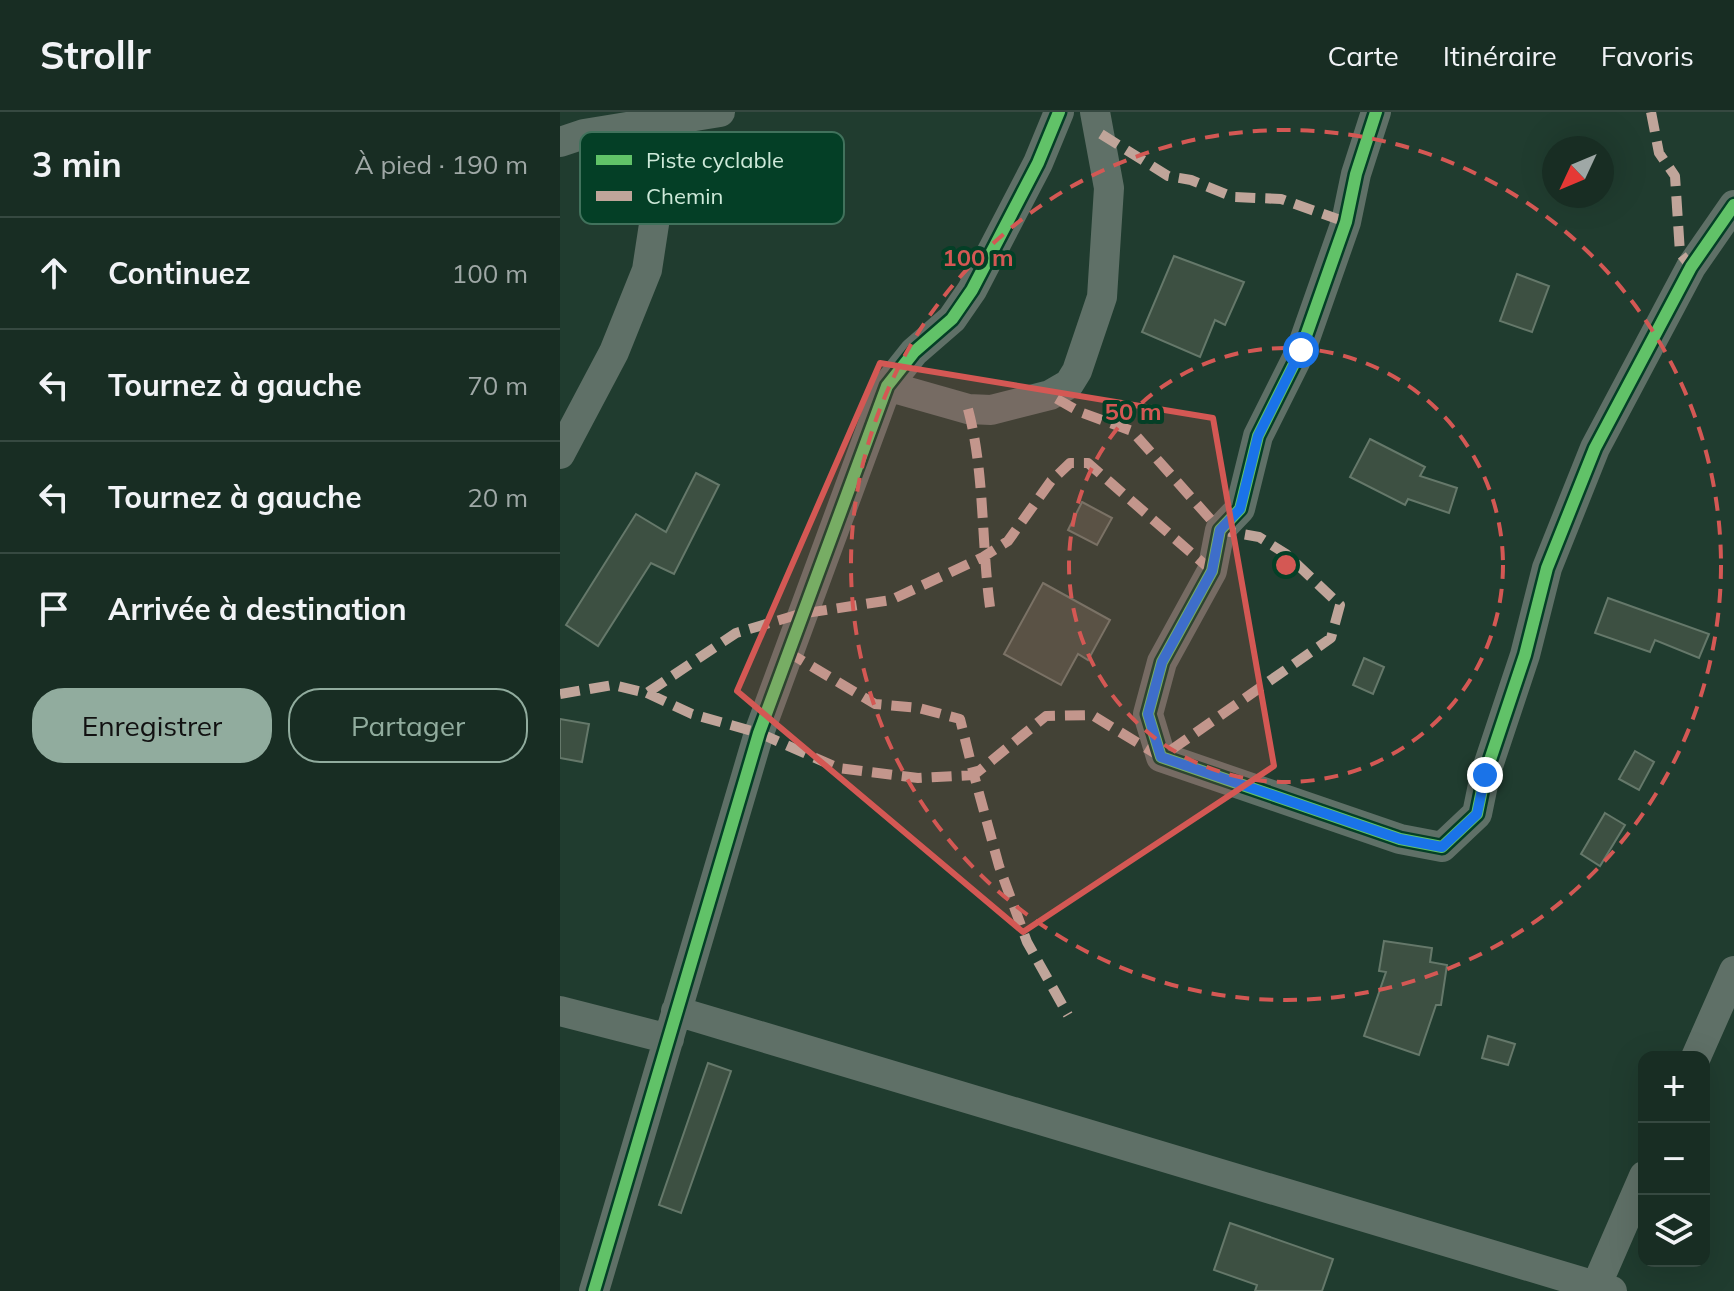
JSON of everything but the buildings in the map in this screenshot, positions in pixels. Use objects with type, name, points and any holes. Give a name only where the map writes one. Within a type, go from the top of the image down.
[{"type":"street","points":[[580,129],[720,112]]},
{"type":"street","points":[[594,1291],[782,665],[887,386],[914,352],[952,319],[972,290],[1038,163],[1059,112]]},
{"type":"street","points":[[887,386],[968,409],[991,410],[1050,395],[1069,384],[1077,371],[1102,297],[1109,188],[1095,112]]},
{"type":"street","points":[[1376,112],[1356,174],[1346,222],[1301,350],[1258,436],[1240,509],[1220,530],[1212,571],[1162,662],[1148,714],[1161,757],[1400,839],[1442,847],[1477,814],[1485,775],[1525,655],[1547,568],[1595,448],[1691,267],[1734,205]]},
{"type":"street","points":[[668,132],[670,120]]},
{"type":"street","points":[[560,454],[614,352],[647,270],[654,224]]},
{"type":"street","points":[[1699,1051],[1734,971]]},
{"type":"street","points":[[560,1011],[673,1025],[1600,1289],[1638,1191]]},
{"type":"highlighted area","points":[[880,363],[1213,418],[1274,766],[1023,932],[737,691]]},
{"type":"marked path","points":[[1651,112],[1659,153],[1675,176],[1680,253],[1691,267]]},
{"type":"marked path","points":[[1101,134],[1168,176],[1191,180],[1233,197],[1281,199],[1346,222]]},
{"type":"marked path","points":[[786,651],[875,704],[919,708],[960,719],[974,775],[1046,716],[1092,715],[1161,757],[1331,638],[1340,605],[1286,554],[1259,537],[1220,530],[1132,431],[1080,412],[1050,395]]},
{"type":"marked path","points":[[968,409],[980,482],[990,607]]},
{"type":"marked path","points":[[560,694],[613,685],[647,693],[736,633],[800,614],[891,600],[983,557],[1008,541],[1051,481],[1070,463],[1088,463],[1212,571]]},
{"type":"marked path","points":[[647,693],[692,714],[759,733],[838,768],[918,778],[974,775],[999,866],[1027,942],[1068,1015]]},
{"type":"cycle path","points":[[594,1291],[759,733],[887,386],[914,352],[952,319],[972,290],[1038,163],[1059,112]]},
{"type":"cycle path","points":[[1376,112],[1356,174],[1346,222],[1301,350],[1258,436],[1240,509],[1220,530],[1212,571],[1162,662],[1148,714],[1161,757],[1400,839],[1442,847],[1477,814],[1485,775],[1525,655],[1547,568],[1595,448],[1691,267],[1734,205]]},
{"type":"route","points":[[1301,350],[1258,436],[1240,509],[1220,530],[1212,571],[1162,662],[1148,714],[1152,737],[1161,757],[1400,839],[1442,847],[1477,814],[1485,775]]}]
